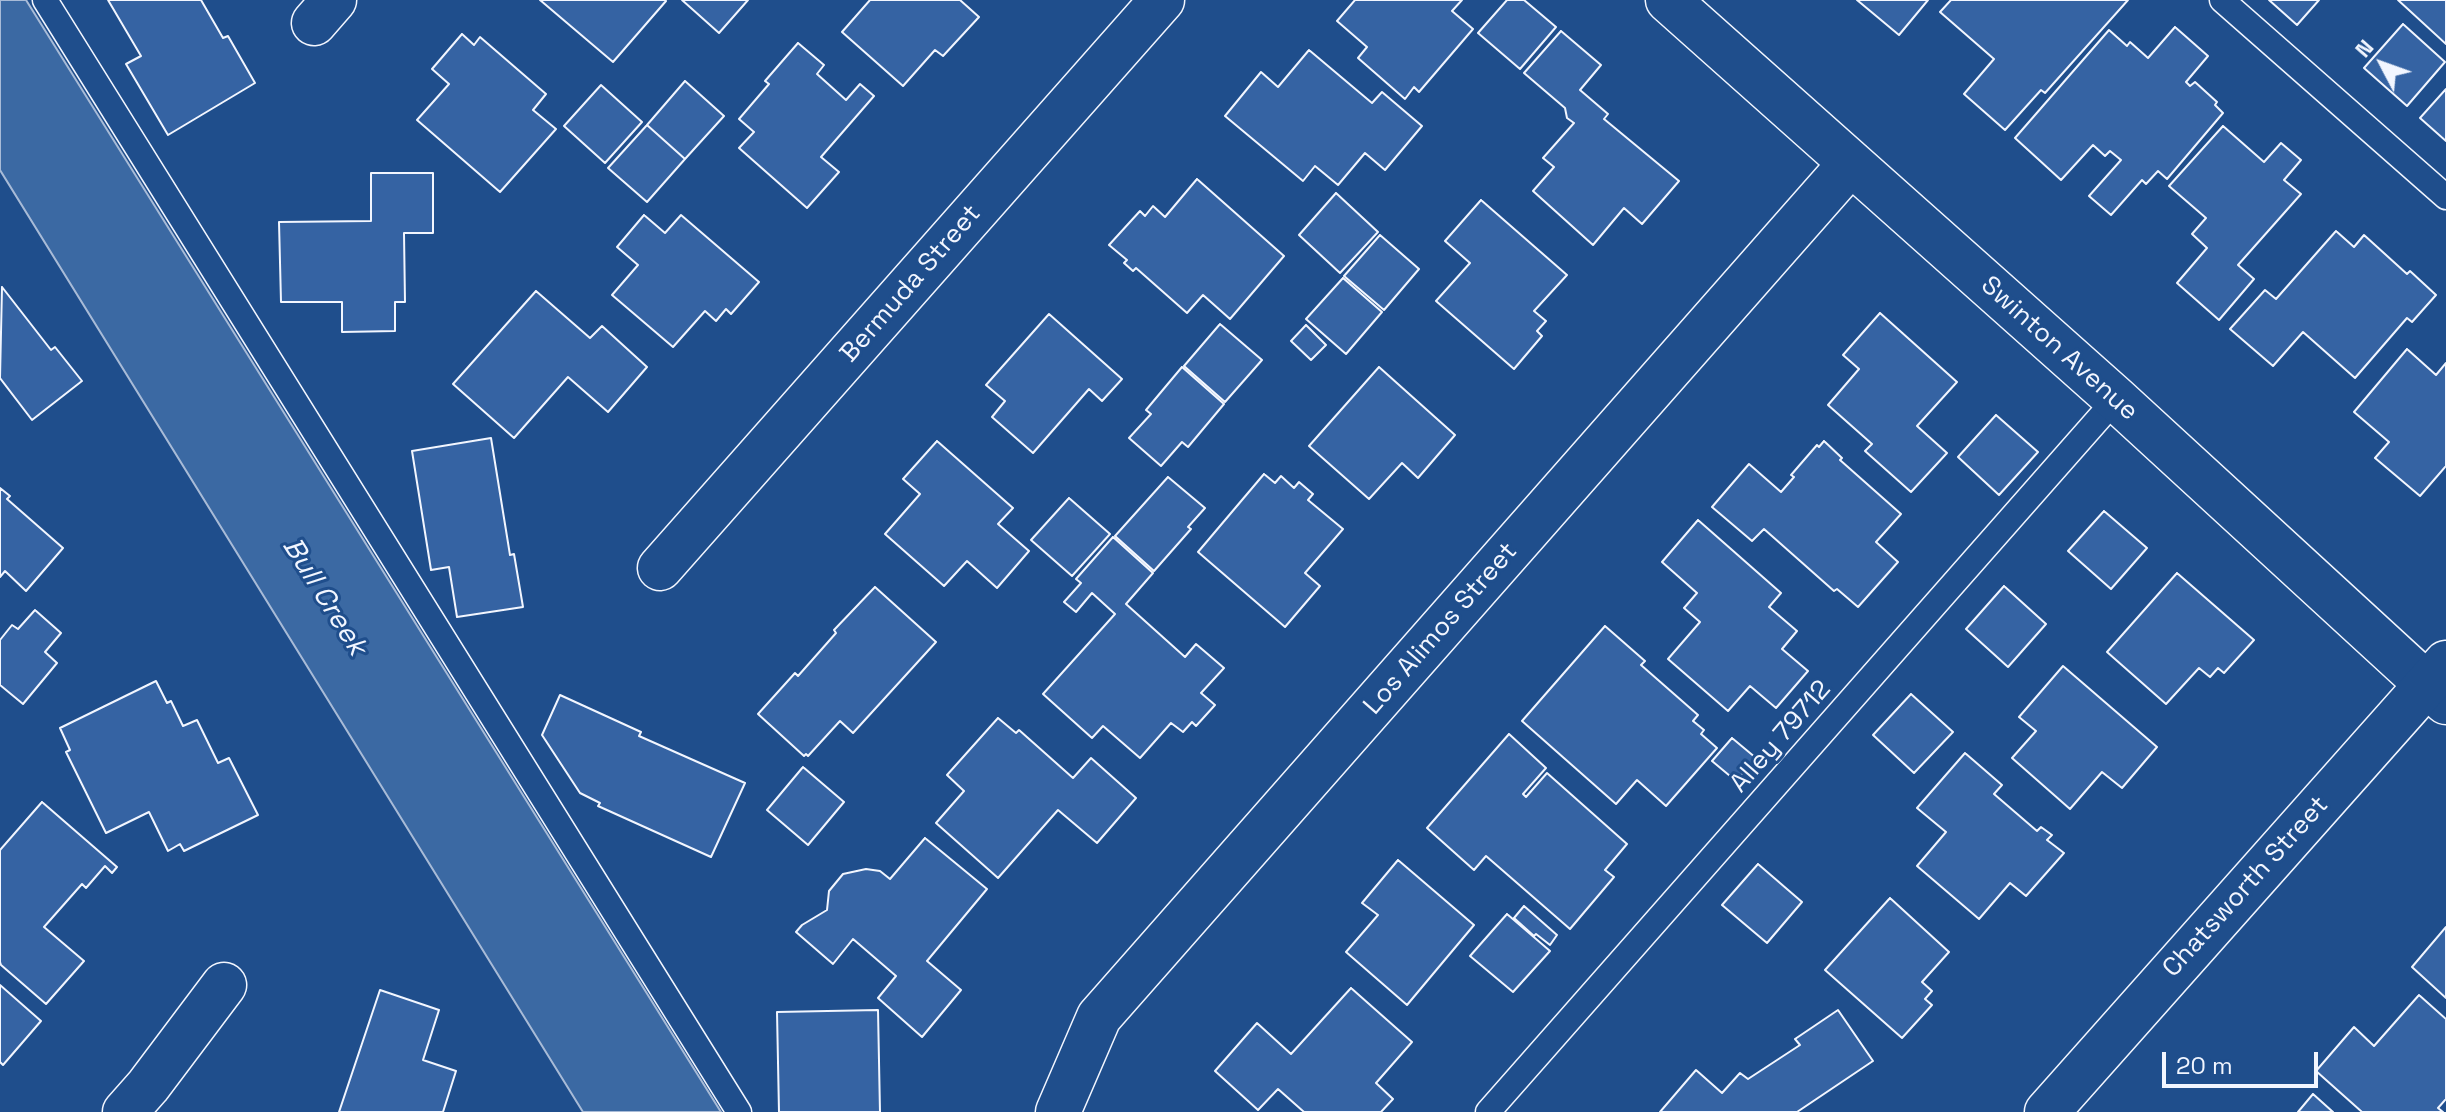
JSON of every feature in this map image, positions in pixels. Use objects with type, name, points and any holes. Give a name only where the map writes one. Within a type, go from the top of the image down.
[{"type":"street","name":"Bermuda Street","points":[[660,568],[1162,0]]},
{"type":"street","name":"Swinton Avenue","points":[[1668,0],[2440,683]]},
{"type":"street","name":"Los Alimos Street","points":[[1058,1112],[1099,1017],[1851,163]]},
{"type":"street","name":"Chatsworth Street","points":[[2047,1112],[2440,683]]},
{"type":"street","points":[[125,1112],[224,985]]},
{"type":"lane","points":[[45,0],[739,1112]]},
{"type":"lane","points":[[2222,0],[2446,197]]},
{"type":"lane","name":"Alley 79712","points":[[1488,1112],[2116,399]]},
{"type":"water","name":"Bull Creek","points":[[0,0],[26,0],[721,1112],[583,1112],[0,170]]},
{"type":"building","points":[[108,0],[201,0],[223,38],[228,36],[255,83],[168,135],[126,64],[141,56]]},
{"type":"building","points":[[540,0],[665,0],[666,1],[613,62]]},
{"type":"building","points":[[682,0],[748,0],[719,33]]},
{"type":"building","points":[[870,0],[960,0],[979,17],[943,56],[935,50],[903,86],[842,32]]},
{"type":"building","points":[[1355,0],[1462,0],[1452,11],[1473,29],[1419,92],[1414,87],[1405,99],[1358,58],[1367,47],[1337,21]]},
{"type":"building","points":[[1507,0],[1524,0],[1556,27],[1520,69],[1478,33]]},
{"type":"building","points":[[1857,0],[1928,0],[1899,35]]},
{"type":"building","points":[[1951,0],[2128,0],[2045,93],[2041,90],[2005,130],[1964,94],[1994,59],[1940,12]]},
{"type":"building","points":[[2269,0],[2319,0],[2297,25]]},
{"type":"building","points":[[2398,0],[2446,0],[2446,44]]},
{"type":"building","points":[[2403,24],[2445,62],[2407,106],[2364,68]]},
{"type":"building","points":[[2175,27],[2208,56],[2186,82],[2190,86],[2195,82],[2217,102],[2215,105],[2223,113],[2167,179],[2158,171],[2146,184],[2142,180],[2111,215],[2089,196],[2121,160],[2110,151],[2105,156],[2093,145],[2061,180],[2015,138],[2109,30],[2127,46],[2130,42],[2148,58]]},
{"type":"building","points":[[1561,31],[1601,65],[1580,90],[1608,114],[1604,119],[1679,181],[1642,224],[1624,208],[1593,245],[1533,191],[1554,167],[1543,158],[1574,123],[1567,118],[1565,108],[1524,73]]},
{"type":"building","points":[[462,34],[474,45],[480,37],[546,94],[533,110],[556,129],[500,192],[417,120],[449,84],[432,69]]},
{"type":"building","points":[[798,43],[824,65],[817,74],[846,100],[860,84],[874,96],[821,157],[839,172],[807,208],[739,148],[754,132],[739,119],[769,84],[765,81]]},
{"type":"building","points":[[1309,50],[1372,103],[1382,92],[1422,126],[1385,170],[1365,153],[1338,185],[1315,166],[1303,181],[1225,116],[1261,72],[1278,87]]},
{"type":"building","points":[[685,81],[724,116],[685,159],[647,125]]},
{"type":"building","points":[[601,85],[642,122],[605,163],[564,126]]},
{"type":"building","points":[[2446,89],[2446,141],[2420,118]]},
{"type":"building","points":[[647,125],[685,159],[647,202],[608,168]]},
{"type":"building","points":[[2223,126],[2264,162],[2281,143],[2301,160],[2284,180],[2301,194],[2238,265],[2254,279],[2219,320],[2177,283],[2207,248],[2192,234],[2206,218],[2169,186]]},
{"type":"building","points":[[371,173],[433,173],[433,233],[404,233],[405,302],[395,302],[395,331],[342,332],[342,302],[281,302],[279,222],[371,221]]},
{"type":"building","points":[[1197,179],[1284,256],[1230,319],[1203,295],[1187,313],[1136,268],[1133,271],[1124,263],[1127,260],[1109,245],[1140,211],[1145,216],[1153,206],[1165,217]]},
{"type":"building","points":[[1336,193],[1378,232],[1340,273],[1299,235]]},
{"type":"building","points":[[1481,200],[1567,275],[1534,311],[1546,321],[1537,331],[1542,336],[1514,369],[1436,301],[1470,263],[1445,241]]},
{"type":"building","points":[[644,215],[665,233],[681,215],[759,282],[731,314],[726,309],[716,321],[705,311],[673,347],[612,295],[638,265],[617,247]]},
{"type":"building","points":[[2336,231],[2354,247],[2364,235],[2407,274],[2410,271],[2436,295],[2412,322],[2407,318],[2355,378],[2303,332],[2273,366],[2230,329],[2265,290],[2276,299]]},
{"type":"building","points":[[1380,235],[1419,269],[1384,310],[1344,276]]},
{"type":"building","points":[[1343,278],[1382,312],[1346,354],[1306,319]]},
{"type":"building","points":[[2,287],[51,350],[55,347],[82,381],[32,420],[0,378]]},
{"type":"building","points":[[536,291],[590,338],[602,326],[647,367],[608,412],[568,377],[514,438],[453,384]]},
{"type":"building","points":[[1880,313],[1957,382],[1917,426],[1947,453],[1911,492],[1865,451],[1872,444],[1828,405],[1859,369],[1843,355]]},
{"type":"building","points":[[1049,314],[1122,379],[1102,401],[1089,389],[1033,453],[992,417],[1005,401],[986,385]]},
{"type":"building","points":[[1220,324],[1262,360],[1225,402],[1184,366]]},
{"type":"building","points":[[1306,325],[1326,345],[1311,360],[1291,341]]},
{"type":"building","points":[[2407,349],[2436,375],[2446,363],[2446,466],[2420,496],[2375,458],[2389,442],[2354,412]]},
{"type":"building","points":[[1182,367],[1224,404],[1188,447],[1182,442],[1161,466],[1129,438],[1151,414],[1146,410]]},
{"type":"building","points":[[1379,367],[1455,435],[1418,478],[1402,463],[1369,499],[1309,446]]},
{"type":"building","points":[[1996,415],[2038,452],[1999,495],[1958,457]]},
{"type":"building","points":[[491,438],[510,555],[514,554],[523,607],[457,617],[449,567],[431,570],[412,451]]},
{"type":"building","points":[[937,441],[1013,508],[998,524],[1029,551],[997,588],[967,561],[944,586],[885,534],[920,494],[903,479]]},
{"type":"building","points":[[1824,441],[1842,458],[1840,460],[1901,514],[1876,542],[1898,562],[1858,607],[1837,589],[1834,591],[1764,529],[1752,541],[1712,507],[1749,464],[1781,492],[1794,477],[1791,475]]},
{"type":"building","points":[[1264,474],[1275,483],[1281,476],[1294,488],[1299,482],[1313,494],[1308,500],[1343,529],[1305,573],[1320,586],[1285,627],[1198,552]]},
{"type":"building","points":[[1168,477],[1205,508],[1154,571],[1115,536]]},
{"type":"building","points":[[0,488],[10,496],[7,499],[63,548],[26,591],[5,571],[0,577]]},
{"type":"building","points":[[1069,498],[1110,534],[1072,576],[1031,540]]},
{"type":"building","points":[[2104,511],[2147,548],[2111,589],[2068,551]]},
{"type":"building","points":[[1698,520],[1781,593],[1769,607],[1797,631],[1782,649],[1808,671],[1776,708],[1750,686],[1728,711],[1668,659],[1700,622],[1684,608],[1697,593],[1662,562]]},
{"type":"building","points":[[1113,537],[1153,573],[1126,604],[1185,657],[1196,644],[1224,668],[1201,693],[1215,705],[1196,726],[1192,722],[1183,732],[1171,723],[1140,758],[1103,726],[1092,738],[1043,694],[1115,614],[1092,593],[1076,612],[1064,602],[1081,583],[1076,579]]},
{"type":"building","points":[[2177,573],[2254,640],[2224,673],[2218,668],[2210,677],[2199,668],[2166,704],[2107,652]]},
{"type":"building","points":[[2004,586],[2046,624],[2008,667],[1966,629]]},
{"type":"building","points":[[875,587],[936,642],[853,733],[840,721],[808,756],[804,756],[758,714],[795,673],[798,676],[836,633],[834,630]]},
{"type":"building","points":[[35,610],[61,633],[45,652],[57,663],[23,704],[0,685],[0,640],[12,625],[18,629]]},
{"type":"building","points":[[1605,626],[1645,661],[1641,665],[1698,715],[1693,721],[1704,730],[1701,734],[1717,748],[1666,806],[1637,780],[1616,804],[1522,721]]},
{"type":"building","points":[[2063,666],[2157,747],[2122,788],[2102,772],[2070,809],[2012,758],[2036,731],[2019,717]]},
{"type":"building","points":[[156,681],[167,703],[171,701],[183,726],[197,720],[218,763],[229,758],[258,815],[184,851],[180,844],[168,851],[149,812],[106,833],[66,752],[70,750],[60,728]]},
{"type":"building","points":[[1911,694],[1953,732],[1914,773],[1873,735]]},
{"type":"building","points":[[560,695],[641,732],[639,736],[745,783],[711,857],[598,806],[600,803],[580,793],[542,735]]},
{"type":"building","points":[[998,718],[1016,733],[1019,730],[1073,778],[1091,758],[1136,798],[1097,843],[1058,810],[998,878],[936,823],[964,791],[947,775]]},
{"type":"building","points":[[1509,734],[1546,768],[1523,794],[1526,797],[1547,773],[1627,844],[1605,870],[1614,877],[1570,929],[1486,856],[1474,870],[1427,828]]},
{"type":"building","points":[[1732,738],[1756,758],[1736,781],[1712,761]]},
{"type":"building","points":[[1965,753],[2002,785],[1994,794],[2037,831],[2041,827],[2052,835],[2047,840],[2064,853],[2026,896],[2010,883],[1979,919],[1917,866],[1946,832],[1917,808]]},
{"type":"building","points":[[803,767],[844,802],[808,845],[767,810]]},
{"type":"building","points":[[42,802],[117,867],[112,873],[105,866],[86,888],[82,884],[44,927],[84,961],[46,1004],[0,962],[0,850]]},
{"type":"building","points":[[925,838],[987,889],[927,961],[961,990],[922,1037],[878,998],[896,976],[853,939],[833,964],[796,932],[827,910],[829,891],[843,874],[866,869],[880,871],[890,879]]},
{"type":"building","points":[[1398,860],[1474,925],[1407,1005],[1346,952],[1378,915],[1362,903]]},
{"type":"building","points":[[1758,864],[1802,902],[1767,943],[1722,905]]},
{"type":"building","points":[[1890,898],[1949,952],[1922,982],[1932,991],[1925,999],[1932,1005],[1902,1038],[1825,970]]},
{"type":"building","points":[[1524,906],[1557,935],[1550,945],[1536,934],[1534,936],[1514,918]]},
{"type":"building","points":[[1507,914],[1550,951],[1513,992],[1470,956]]},
{"type":"building","points":[[2446,927],[2446,998],[2412,967]]},
{"type":"building","points":[[0,985],[41,1021],[3,1065],[0,1062]]},
{"type":"building","points":[[1351,988],[1412,1042],[1376,1083],[1393,1099],[1381,1112],[1304,1112],[1278,1089],[1258,1110],[1215,1071],[1257,1023],[1291,1054]]},
{"type":"building","points":[[380,990],[439,1010],[423,1060],[456,1071],[443,1112],[339,1112]]},
{"type":"building","points":[[2419,995],[2446,1019],[2446,1099],[2438,1108],[2443,1112],[2362,1112],[2316,1071],[2354,1027],[2374,1046]]},
{"type":"building","points":[[878,1010],[880,1112],[779,1112],[777,1012]]},
{"type":"building","points":[[1838,1010],[1873,1061],[1797,1112],[1660,1112],[1696,1070],[1722,1093],[1740,1073],[1748,1079],[1800,1045],[1795,1039]]},
{"type":"building","points":[[2313,1094],[2333,1112],[2298,1112]]}]
